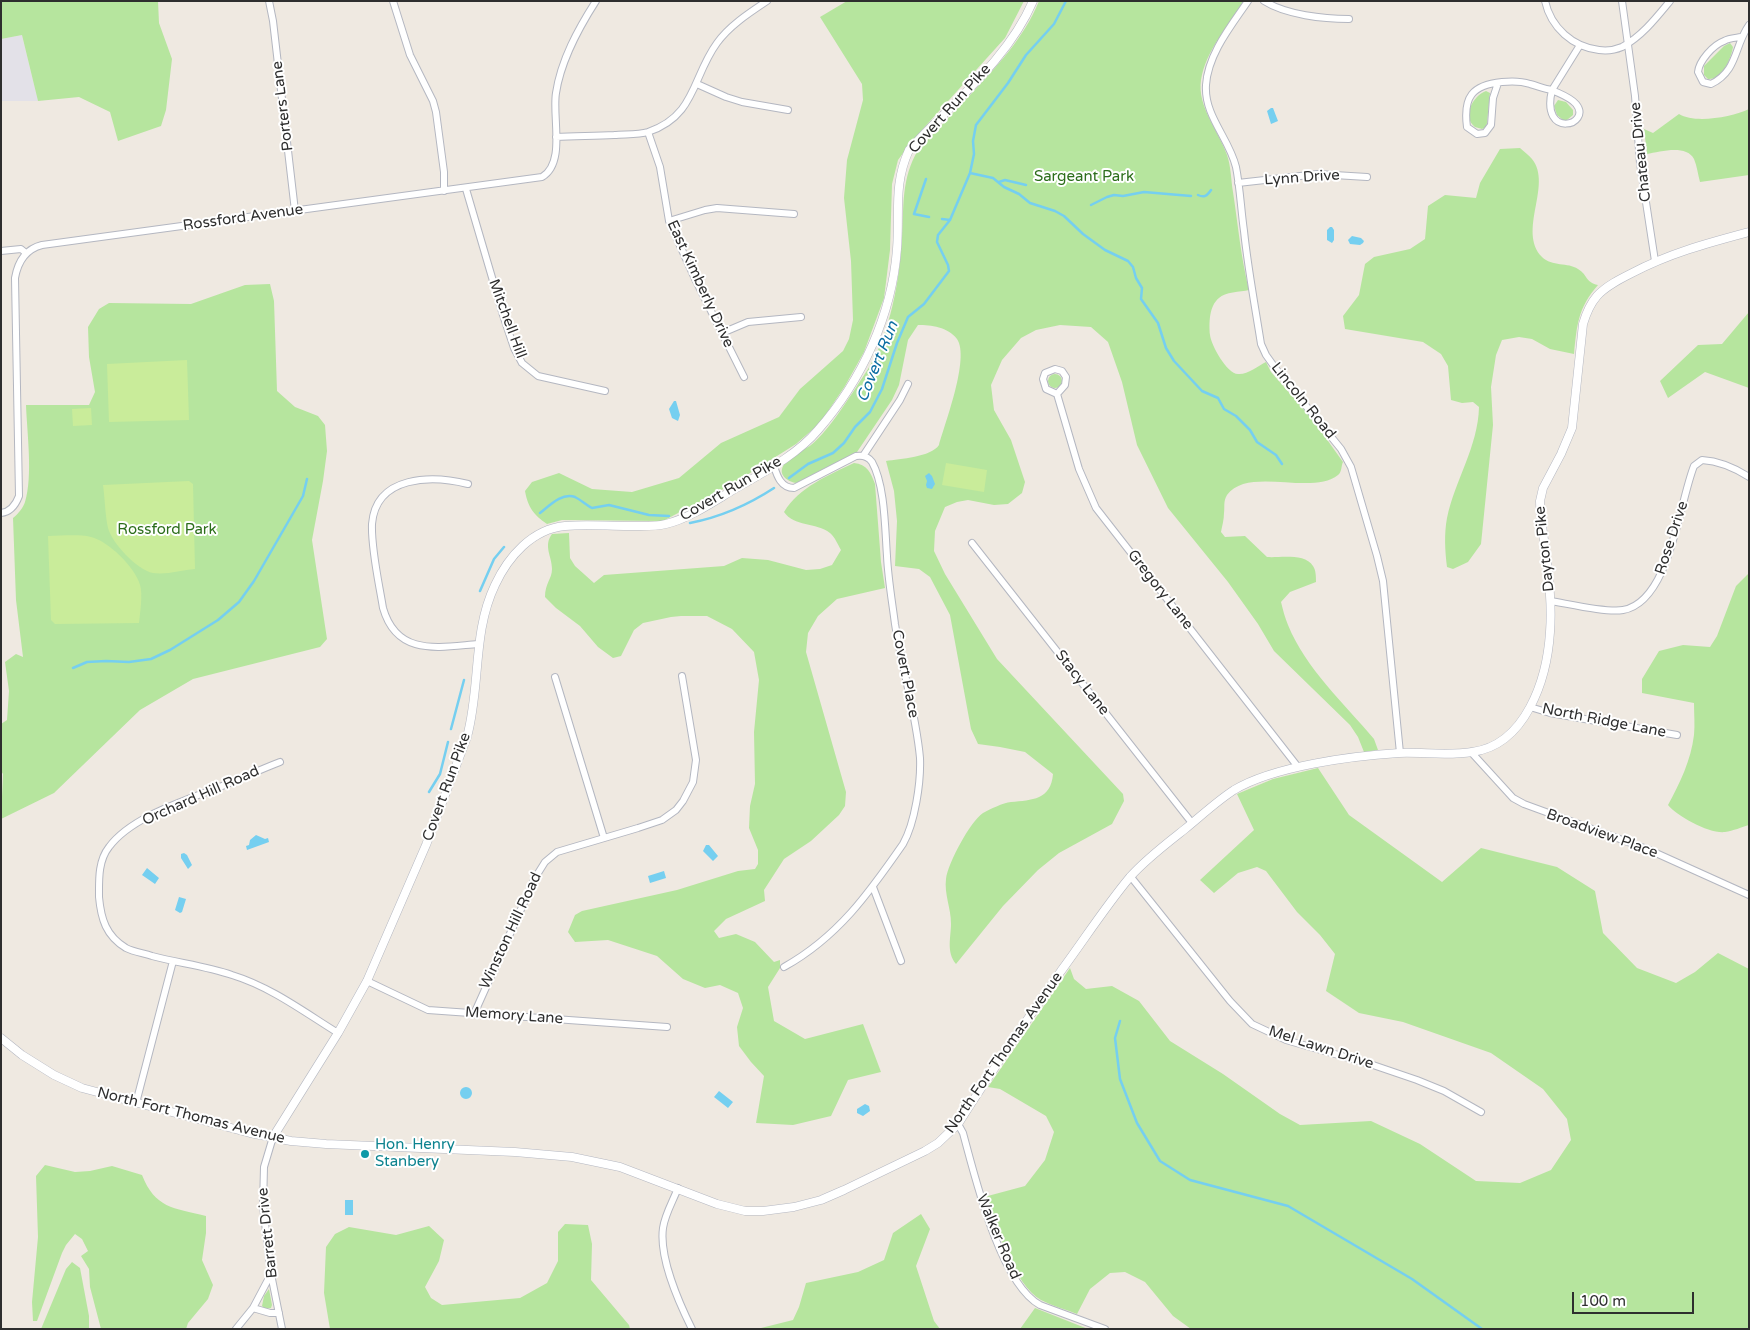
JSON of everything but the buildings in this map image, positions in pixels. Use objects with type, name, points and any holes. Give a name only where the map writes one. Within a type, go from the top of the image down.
[{"type":"street","name":"Porters Lane","points":[[269,1],[273,21],[295,211]]},
{"type":"street","points":[[393,1],[410,55],[433,101],[436,112],[444,172],[444,191]]},
{"type":"street","name":"Rossford Avenue","points":[[26,253],[36,246],[42,245],[466,189],[542,177],[552,167],[556,137],[555,101],[560,79],[574,39],[596,1]]},
{"type":"street","points":[[556,137],[648,132],[672,119],[690,99],[707,59],[718,42],[735,24],[766,1]]},
{"type":"street","name":"Covert Run Pike","points":[[273,1137],[338,1033],[367,981],[426,845],[467,737],[472,718],[478,644],[484,612],[501,573],[514,555],[537,535],[552,528],[566,526],[645,526],[671,522],[710,504],[774,466],[800,448],[817,432],[844,396],[870,351],[885,313],[896,266],[899,181],[909,150],[997,58],[1015,35],[1032,1]]},
{"type":"street","name":"Lincoln Road","points":[[1248,1],[1225,35],[1211,63],[1206,86],[1210,110],[1217,128],[1232,154],[1236,168],[1256,315],[1266,355],[1276,370],[1341,449],[1351,467],[1377,556],[1386,608],[1400,753]]},
{"type":"street","points":[[1264,1],[1276,8],[1288,11],[1321,17],[1349,18]]},
{"type":"street","points":[[1545,1],[1549,13],[1562,33],[1580,45],[1605,51],[1621,48],[1628,43],[1648,27],[1670,1]]},
{"type":"street","name":"Chateau Drive","points":[[1622,1],[1636,106],[1640,164],[1655,261]]},
{"type":"street","points":[[1741,37],[1724,40],[1699,64],[1699,78],[1703,82],[1711,84],[1719,80],[1727,72],[1738,52],[1741,37],[1749,25]]},
{"type":"street","points":[[1498,83],[1493,98],[1491,126],[1486,133],[1477,134],[1467,127],[1465,112],[1468,100],[1471,94],[1484,85],[1498,83],[1519,82],[1552,90],[1571,100],[1578,107],[1579,112],[1577,118],[1569,125],[1560,123],[1554,117],[1550,101],[1552,90],[1580,45]]},
{"type":"street","points":[[697,84],[742,102],[788,110]]},
{"type":"street","name":"East Kimberly Drive","points":[[648,132],[660,166],[669,221],[697,283],[744,377]]},
{"type":"street","name":"Lynn Drive","points":[[1238,183],[1326,174],[1367,177]]},
{"type":"street","name":"Mitchell Hill","points":[[466,189],[503,315],[514,348],[522,363],[538,376],[605,391]]},
{"type":"street","points":[[669,221],[717,208],[794,214]]},
{"type":"street","name":"Dayton Pike","points":[[1400,753],[1471,752],[1488,748],[1514,732],[1530,707],[1546,662],[1550,634],[1551,601],[1540,514],[1540,495],[1570,437],[1583,324],[1591,304],[1602,291],[1655,261],[1700,244],[1749,232]]},
{"type":"street","points":[[1,251],[21,249],[26,253],[18,265],[15,278],[19,496],[13,508],[5,513],[1,513]]},
{"type":"street","points":[[722,334],[748,322],[801,317]]},
{"type":"street","points":[[774,466],[778,478],[783,484],[794,488],[847,460],[856,456],[862,456],[900,400],[908,384]]},
{"type":"street","name":"Gregory Lane","points":[[1057,394],[1079,469],[1096,508],[1298,767]]},
{"type":"street","name":"Covert Place","points":[[784,967],[805,955],[822,942],[843,923],[873,887],[908,836],[915,806],[920,760],[889,578],[882,498],[871,461],[862,456]]},
{"type":"street","name":"Rose Drive","points":[[1551,601],[1616,611],[1640,604],[1653,590],[1663,570],[1694,466],[1702,460],[1710,460],[1749,477]]},
{"type":"street","points":[[468,484],[448,480],[423,479],[395,487],[378,503],[374,512],[372,534],[383,608],[386,619],[399,636],[407,642],[428,647],[478,644]]},
{"type":"street","name":"Stacy Lane","points":[[972,543],[1192,823]]},
{"type":"street","name":"Winston Hill Road","points":[[474,1014],[540,868],[545,862],[558,852],[662,820],[676,810],[690,789],[696,772],[696,753],[682,676]]},
{"type":"street","points":[[554,677],[604,838]]},
{"type":"street","name":"North Ridge Lane","points":[[1530,707],[1550,713],[1677,736]]},
{"type":"street","name":"Broadview Place","points":[[1471,752],[1513,798],[1524,804],[1649,850],[1749,895]]},
{"type":"street","name":"North Fort Thomas Avenue","points":[[1,1038],[34,1063],[70,1083],[94,1093],[291,1141],[572,1156],[620,1167],[717,1204],[740,1210],[763,1211],[800,1206],[844,1190],[920,1154],[938,1143],[958,1124],[1042,999],[1130,877],[1152,856],[1236,789],[1251,782],[1298,767],[1400,753]]},
{"type":"street","name":"Orchard Hill Road","points":[[280,762],[153,814],[128,828],[116,838],[104,855],[100,866],[99,896],[101,914],[107,930],[117,942],[128,949],[224,972],[247,980],[275,994],[338,1033]]},
{"type":"street","name":"Mel Lawn Drive","points":[[1130,877],[1230,1002],[1252,1024],[1286,1040],[1417,1080],[1444,1091],[1481,1112]]},
{"type":"street","points":[[873,887],[901,961]]},
{"type":"street","points":[[136,1103],[173,961]]},
{"type":"street","name":"Memory Lane","points":[[367,981],[428,1010],[666,1027]]},
{"type":"street","name":"Walker Road","points":[[958,1124],[963,1133],[983,1207],[1018,1284],[1034,1302],[1105,1329]]},
{"type":"street","name":"Barrett Drive","points":[[273,1137],[264,1167],[263,1206],[271,1274],[282,1329]]},
{"type":"street","points":[[678,1188],[664,1225],[664,1252],[678,1299],[692,1329]]},
{"type":"street","points":[[236,1329],[253,1308],[271,1274]]},
{"type":"street","points":[[253,1308],[270,1313],[279,1313]]},
{"type":"shaded area","points":[[22,35],[38,101],[1,101],[1,39]]},
{"type":"green space","points":[[1,1],[158,1],[159,23],[172,59],[166,110],[161,126],[118,141],[110,112],[79,97],[38,101],[22,35],[1,39]]},
{"type":"green space","points":[[847,1],[1024,1],[1005,38],[912,141],[898,160],[892,184],[890,250],[884,298],[864,352],[845,386],[820,423],[796,444],[731,485],[663,521],[562,520],[547,524],[535,514],[528,502],[525,491],[532,482],[559,473],[592,489],[632,492],[679,478],[721,443],[779,417],[800,389],[843,351],[849,339],[853,320],[851,261],[844,198],[847,160],[863,100],[862,84],[820,17]]},
{"type":"green space","name":"Sargeant Park","points":[[1039,1],[1245,1],[1213,48],[1201,80],[1202,100],[1205,109],[1228,159],[1249,290],[1225,294],[1216,301],[1210,315],[1211,340],[1220,358],[1234,373],[1245,373],[1266,362],[1271,372],[1313,420],[1343,462],[1339,474],[1327,481],[1297,483],[1264,481],[1237,487],[1226,497],[1221,532],[1225,537],[1245,536],[1267,557],[1304,559],[1313,566],[1316,582],[1290,592],[1281,602],[1286,620],[1296,641],[1315,671],[1374,739],[1378,750],[1364,752],[1358,737],[1350,725],[1274,651],[1258,624],[1228,582],[1168,508],[1137,445],[1122,382],[1108,342],[1091,327],[1060,325],[1036,330],[1021,338],[1002,360],[991,385],[994,410],[1011,440],[1025,482],[1022,493],[1008,504],[994,505],[968,500],[945,507],[935,531],[934,551],[945,574],[997,659],[1123,794],[1124,801],[1112,824],[1059,853],[1038,870],[1003,906],[956,964],[950,949],[951,918],[946,885],[946,879],[955,853],[972,825],[983,813],[1011,802],[1039,797],[1049,789],[1053,774],[1025,752],[978,744],[971,729],[950,615],[930,577],[919,569],[895,566],[897,521],[894,491],[886,461],[922,455],[939,445],[959,375],[961,360],[957,339],[944,329],[918,325],[908,340],[899,385],[892,400],[857,452],[796,483],[784,477],[782,469],[790,458],[811,445],[826,430],[876,355],[888,323],[896,288],[906,182],[918,150],[1009,51],[1026,27]]},
{"type":"green space","points":[[1730,43],[1733,47],[1725,68],[1718,76],[1708,79],[1704,75],[1704,66],[1724,46]]},
{"type":"green space","points":[[1486,91],[1490,93],[1487,123],[1486,127],[1482,129],[1475,127],[1471,122],[1469,112],[1477,97]]},
{"type":"green space","points":[[1558,100],[1566,102],[1573,110],[1573,115],[1567,120],[1563,120],[1557,115],[1554,106]]},
{"type":"green space","points":[[1749,109],[1749,175],[1700,182],[1694,159],[1690,154],[1679,150],[1672,150],[1647,154],[1644,129],[1653,133],[1679,114],[1694,119],[1704,119],[1733,115]]},
{"type":"green space","points":[[1520,148],[1532,159],[1537,170],[1539,182],[1533,221],[1535,246],[1546,260],[1574,267],[1581,271],[1591,282],[1598,285],[1582,309],[1576,334],[1574,354],[1550,349],[1532,339],[1519,337],[1502,340],[1496,355],[1491,387],[1493,425],[1481,544],[1468,562],[1453,569],[1447,567],[1445,530],[1455,490],[1475,436],[1479,407],[1473,402],[1462,403],[1451,400],[1448,366],[1441,354],[1423,342],[1345,329],[1343,316],[1359,295],[1365,264],[1374,257],[1410,249],[1425,239],[1428,206],[1445,195],[1476,198],[1480,183],[1500,149]]},
{"type":"green space","name":"Rossford Park","points":[[270,284],[274,301],[277,391],[295,407],[318,416],[325,425],[327,451],[312,540],[327,639],[320,647],[193,679],[140,710],[54,793],[1,819],[3,774],[1,771],[1,724],[7,720],[9,691],[5,662],[16,654],[23,657],[16,600],[13,518],[25,502],[29,480],[26,405],[89,405],[95,392],[89,357],[88,327],[99,309],[109,303],[191,304],[245,285]]},
{"type":"green space","points":[[1749,312],[1749,388],[1705,372],[1668,398],[1660,381],[1698,345],[1722,344]]},
{"type":"green space","points":[[187,360],[189,420],[109,422],[107,364]]},
{"type":"green space","points":[[1052,374],[1058,374],[1062,381],[1058,388],[1052,388],[1048,384],[1048,378]]},
{"type":"green space","points":[[91,408],[92,425],[73,426],[72,409]]},
{"type":"green space","points":[[854,463],[862,465],[868,470],[875,484],[885,588],[837,599],[818,616],[808,633],[806,652],[846,792],[845,806],[839,815],[811,841],[784,859],[764,890],[765,901],[726,919],[714,931],[719,938],[736,934],[755,942],[774,962],[780,960],[780,968],[768,987],[774,1021],[805,1039],[863,1024],[881,1072],[848,1080],[831,1116],[793,1125],[756,1123],[764,1076],[739,1046],[737,1027],[743,1008],[738,993],[720,985],[705,988],[683,979],[657,956],[608,940],[575,942],[568,932],[575,915],[582,911],[677,890],[738,871],[755,869],[758,864],[758,850],[749,828],[750,806],[755,784],[754,732],[759,680],[754,652],[732,629],[707,616],[681,616],[643,623],[634,630],[621,656],[613,658],[598,647],[580,626],[545,597],[552,569],[548,543],[552,534],[569,533],[570,558],[575,566],[594,583],[604,575],[724,566],[742,558],[768,560],[806,570],[820,569],[832,565],[841,550],[835,539],[830,533],[818,527],[793,520],[784,512],[790,503],[806,489],[825,477]]},
{"type":"green space","points":[[946,463],[987,470],[984,492],[942,485]]},
{"type":"green space","points":[[189,481],[193,484],[195,569],[163,573],[147,571],[126,555],[110,534],[103,485]]},
{"type":"green space","points":[[75,535],[91,537],[98,539],[113,549],[133,570],[140,585],[139,623],[55,624],[51,620],[48,536]]},
{"type":"green space","points":[[1749,573],[1749,825],[1719,832],[1695,824],[1679,815],[1668,805],[1681,780],[1693,744],[1694,703],[1642,693],[1642,679],[1659,651],[1683,645],[1710,647],[1717,636],[1736,586]]},
{"type":"green space","points":[[1318,768],[1349,815],[1442,882],[1481,848],[1557,867],[1595,891],[1603,933],[1637,968],[1676,983],[1695,972],[1718,953],[1749,969],[1749,1329],[1191,1329],[1173,1316],[1145,1282],[1125,1272],[1110,1273],[1090,1289],[1077,1314],[1041,1300],[1023,1282],[1007,1253],[984,1197],[1025,1186],[1045,1160],[1054,1132],[1046,1116],[1000,1089],[988,1087],[1070,968],[1074,979],[1086,989],[1112,986],[1139,1001],[1170,1041],[1223,1074],[1280,1114],[1300,1125],[1371,1121],[1420,1144],[1476,1181],[1520,1183],[1551,1170],[1571,1140],[1567,1119],[1543,1089],[1491,1053],[1403,1022],[1359,1013],[1326,991],[1335,954],[1320,935],[1297,912],[1266,871],[1257,867],[1238,873],[1214,893],[1200,880],[1254,830],[1237,794],[1273,779]]},
{"type":"green space","points":[[45,1165],[75,1172],[112,1166],[142,1175],[147,1186],[159,1200],[175,1208],[206,1216],[206,1233],[202,1260],[213,1285],[208,1299],[188,1323],[186,1329],[101,1329],[90,1287],[89,1269],[81,1256],[88,1251],[82,1239],[75,1234],[62,1253],[37,1321],[33,1321],[32,1302],[38,1237],[36,1176]]},
{"type":"green space","points":[[921,1214],[930,1229],[916,1266],[934,1321],[940,1329],[757,1329],[793,1320],[806,1283],[858,1272],[884,1260],[893,1233]]},
{"type":"green space","points":[[565,1224],[588,1225],[592,1244],[591,1280],[629,1325],[630,1329],[330,1329],[324,1293],[326,1247],[335,1234],[349,1227],[396,1235],[429,1226],[444,1240],[439,1261],[425,1287],[431,1298],[442,1305],[520,1298],[547,1283],[558,1261],[558,1232]]},
{"type":"green space","points":[[72,1262],[80,1268],[89,1316],[89,1329],[41,1329],[66,1269]]},
{"type":"green space","points":[[269,1289],[272,1305],[271,1308],[265,1309],[262,1306],[264,1296]]},
{"type":"green space","points":[[1035,1308],[1088,1329],[1020,1329]]},
{"type":"water","points":[[1273,108],[1278,121],[1271,124],[1267,111]]},
{"type":"water","points":[[1330,227],[1334,230],[1334,240],[1332,243],[1327,240],[1327,230]]},
{"type":"water","points":[[1352,236],[1361,238],[1364,241],[1363,243],[1360,245],[1350,244],[1348,240]]},
{"type":"water","points":[[674,401],[676,401],[680,415],[678,421],[672,418],[669,409]]},
{"type":"water","points":[[929,473],[935,484],[932,489],[927,488],[926,485],[925,476]]},
{"type":"water","points":[[256,835],[265,839],[268,838],[269,842],[247,850],[246,846],[249,845],[250,840]]},
{"type":"water","points":[[706,845],[709,845],[718,856],[713,861],[703,851]]},
{"type":"water","points":[[184,853],[192,865],[188,869],[181,858],[181,854]]},
{"type":"water","points":[[147,868],[159,878],[155,884],[142,875]]},
{"type":"water","points":[[664,871],[666,878],[650,883],[648,876]]},
{"type":"water","points":[[179,897],[186,899],[180,913],[175,910]]},
{"type":"water","points":[[464,1087],[468,1087],[472,1093],[468,1099],[464,1099],[460,1095],[460,1091]]},
{"type":"water","points":[[719,1091],[733,1102],[728,1108],[714,1097]]},
{"type":"water","points":[[865,1104],[869,1106],[870,1111],[863,1116],[857,1113],[857,1109]]},
{"type":"water","points":[[345,1200],[353,1200],[353,1215],[345,1215]]},
{"type":"waterway","name":"Covert Run","points":[[789,478],[808,464],[833,453],[870,412],[882,389],[897,343],[908,317],[924,304],[949,271],[937,242],[938,235],[950,220],[970,173],[974,154],[973,141],[976,125],[1008,83],[1026,55],[1054,24],[1066,1]]},
{"type":"waterway","points":[[970,173],[993,178],[1030,203],[1064,216],[1083,234],[1105,250],[1128,261],[1133,267],[1136,278],[1142,288],[1141,299],[1158,323],[1166,348],[1174,361],[1202,391],[1218,398],[1224,409],[1236,416],[1250,430],[1257,442],[1276,455],[1282,464]]},
{"type":"waterway","points":[[926,179],[914,214],[929,217]]},
{"type":"waterway","points":[[999,182],[1005,180],[1026,185]]},
{"type":"waterway","points":[[1198,195],[1205,196],[1211,190]]},
{"type":"waterway","points":[[1091,205],[1114,195],[1123,196],[1144,192],[1191,196]]},
{"type":"waterway","name":"Covert Run","points":[[942,219],[950,220]]},
{"type":"waterway","points":[[73,668],[87,662],[129,662],[151,659],[170,650],[218,620],[239,602],[254,581],[303,496],[307,479]]},
{"type":"waterway","name":"Covert Run","points":[[690,523],[734,510],[774,488]]},
{"type":"waterway","name":"Covert Run","points":[[540,513],[561,498],[570,496],[577,498],[592,508],[609,505],[649,515],[669,516]]},
{"type":"waterway","name":"Covert Run","points":[[480,591],[494,559],[504,547]]},
{"type":"waterway","name":"Covert Run","points":[[451,729],[464,680]]},
{"type":"waterway","name":"Covert Run","points":[[429,792],[440,774],[448,742]]},
{"type":"waterway","points":[[1120,1021],[1115,1038],[1120,1079],[1137,1123],[1160,1161],[1190,1180],[1288,1206],[1412,1279],[1482,1329]]},
{"type":"place","name":"Hon. Henry Stanbery","points":[[365,1154]]}]
